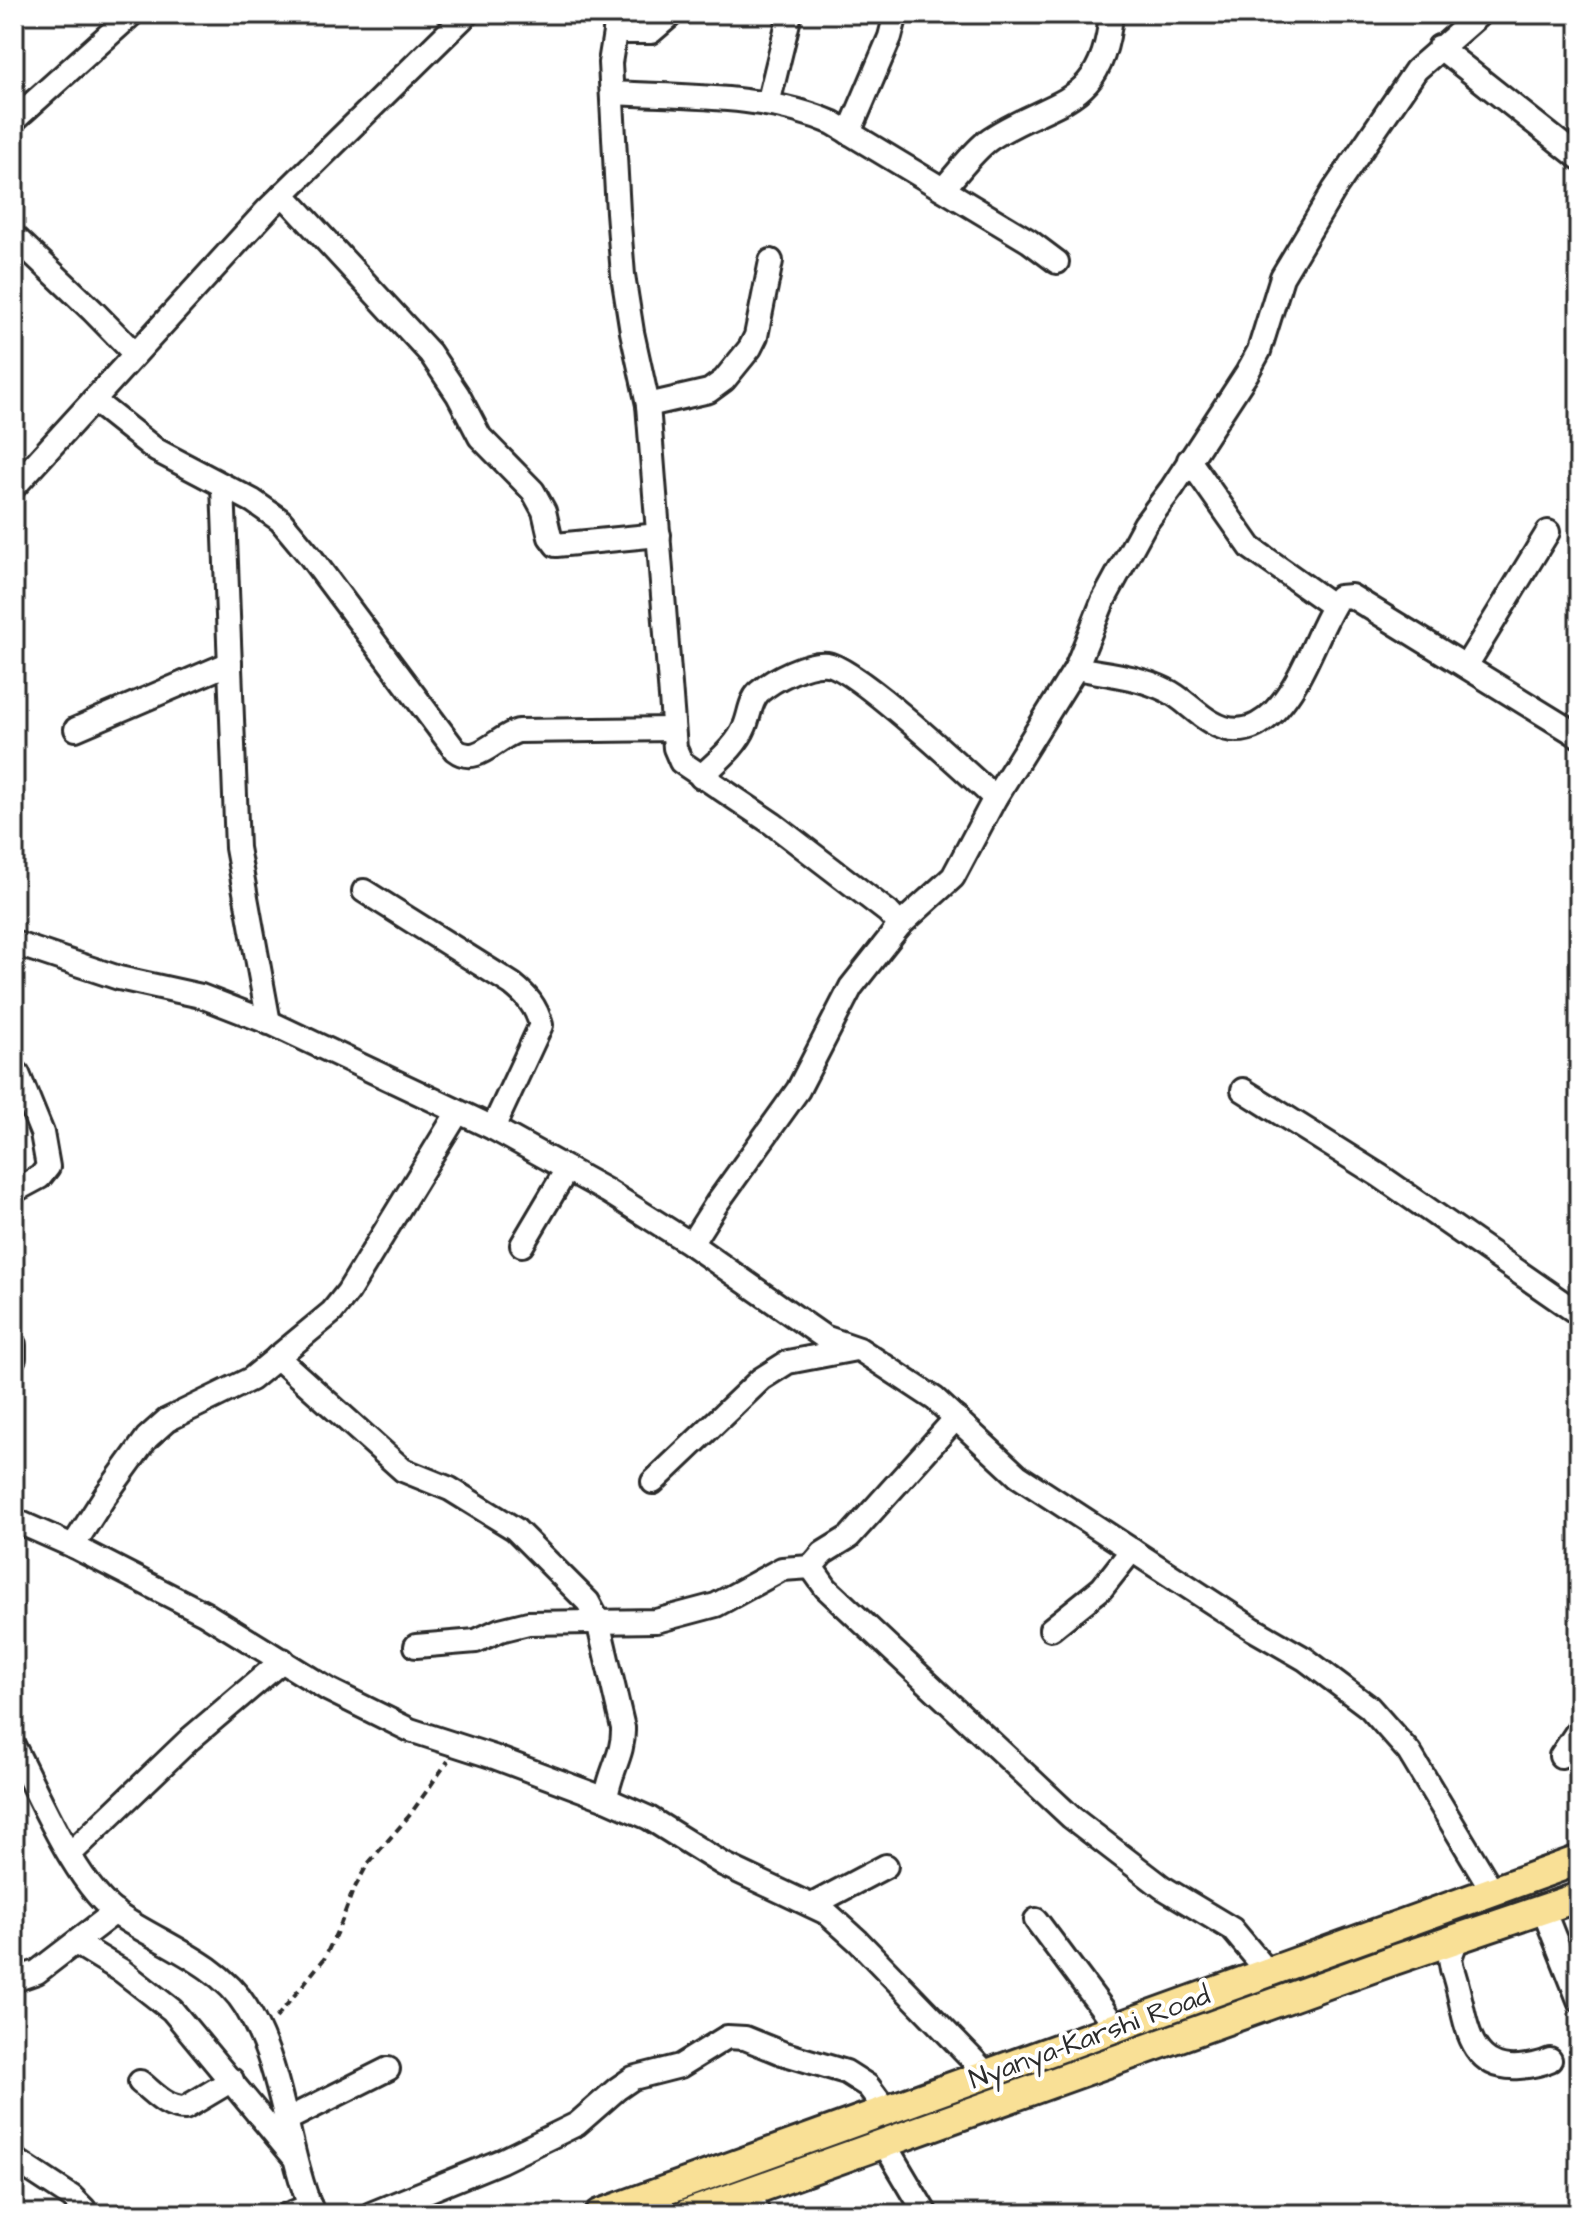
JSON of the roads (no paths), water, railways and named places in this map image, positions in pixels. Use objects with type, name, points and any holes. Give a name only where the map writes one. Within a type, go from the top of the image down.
[{"type":"main road","name":"Nyanya-Karshi Road","points":[[600,2214],[1579,1860]]},
{"type":"main road","name":"Nyanya-Karshi Road","points":[[687,2214],[755,2203],[885,2145],[1579,1897]]},
{"type":"street","points":[[14,120],[132,14]]},
{"type":"street","points":[[14,487],[283,194],[467,14]]},
{"type":"street","points":[[672,14],[651,32],[616,23],[610,63],[623,275],[648,405],[675,748],[681,762],[773,824],[888,912],[900,925]]},
{"type":"street","points":[[768,104],[790,14]]},
{"type":"street","points":[[849,133],[890,37],[896,14]]},
{"type":"street","points":[[943,189],[988,141],[1068,101],[1091,81],[1103,60],[1111,14]]},
{"type":"street","points":[[691,1244],[798,1090],[851,987],[900,925],[953,877],[995,798],[1076,668],[1103,601],[1145,524],[1229,402],[1259,351],[1282,277],[1347,171],[1416,70],[1480,14]]},
{"type":"street","points":[[1439,47],[1579,158]]},
{"type":"street","points":[[612,93],[768,104],[803,110],[849,133],[943,189],[1029,241],[1057,262]]},
{"type":"street","points":[[283,194],[430,353],[458,395],[480,437],[533,491],[556,545],[659,535]]},
{"type":"street","points":[[14,236],[135,354]]},
{"type":"street","points":[[648,405],[709,391],[724,380],[756,336],[771,261]]},
{"type":"street","points":[[93,400],[156,450],[253,501],[280,520],[455,750],[464,756],[475,756],[505,735],[518,731],[673,729]]},
{"type":"street","points":[[1189,460],[1251,548],[1333,606]]},
{"type":"street","points":[[223,486],[237,848],[269,1023]]},
{"type":"street","points":[[1466,666],[1548,532]]},
{"type":"street","points":[[1076,668],[1143,680],[1169,691],[1213,723],[1234,731],[1254,729],[1274,714],[1292,688],[1339,597],[1351,596],[1579,736]]},
{"type":"street","points":[[76,729],[230,663]]},
{"type":"street","points":[[701,777],[731,747],[745,727],[758,693],[775,681],[809,666],[825,664],[841,669],[896,711],[995,798]]},
{"type":"street","points":[[364,891],[512,984],[526,995],[537,1010],[541,1025],[493,1128]]},
{"type":"street","points":[[14,943],[119,978],[201,996],[269,1023],[493,1128],[607,1191],[691,1244],[824,1337],[859,1349],[935,1399],[1018,1476],[1253,1629],[1305,1659],[1369,1707],[1409,1752],[1492,1890]]},
{"type":"street","points":[[14,1191],[40,1177],[48,1167],[42,1133],[18,1074]]},
{"type":"street","points":[[1243,1090],[1380,1176],[1579,1314]]},
{"type":"street","points":[[73,1546],[147,1438],[167,1420],[251,1379],[332,1312],[348,1292],[458,1112]]},
{"type":"street","points":[[522,1245],[567,1169]]},
{"type":"street","points":[[14,1345],[14,1358]]},
{"type":"street","points":[[653,1482],[761,1379],[788,1362],[859,1349]]},
{"type":"street","points":[[277,1357],[403,1470],[450,1489],[515,1529],[588,1602],[598,1621],[618,1703],[623,1745],[608,1779],[606,1799]]},
{"type":"street","points":[[416,1646],[476,1641],[500,1630],[528,1623],[656,1621],[716,1605],[782,1569],[811,1567],[823,1553],[849,1537],[956,1418]]},
{"type":"street","points":[[14,1520],[73,1546],[126,1576],[204,1613],[329,1690],[410,1730],[494,1757],[606,1799],[649,1818],[723,1864],[827,1913],[987,2074]]},
{"type":"street","points":[[1051,1629],[1102,1588],[1132,1550]]},
{"type":"street","points":[[811,1567],[826,1588],[1071,1817],[1162,1887],[1232,1929],[1268,1972]]},
{"type":"street","points":[[70,1854],[190,1739],[283,1660]]},
{"type":"street","points":[[1561,1756],[1579,1729]]},
{"type":"street","points":[[14,1747],[70,1854],[95,1892],[115,1912],[156,1935],[225,1982],[245,2004],[261,2035],[288,2119],[304,2211]]},
{"type":"street","points":[[812,1905],[886,1866]]},
{"type":"street","points":[[1543,1909],[1579,2000]]},
{"type":"street","points":[[14,1980],[37,1972],[115,1912]]},
{"type":"street","points":[[1036,1920],[1116,2027]]},
{"type":"street","points":[[1457,1939],[1450,1958],[1476,2052],[1493,2065],[1506,2068],[1535,2066],[1550,2060]]},
{"type":"street","points":[[76,1943],[122,1971],[172,2010],[294,2158]]},
{"type":"street","points":[[371,2214],[501,2161],[577,2124],[633,2078],[680,2066],[727,2037],[745,2038],[782,2053],[846,2072],[868,2086],[886,2110]]},
{"type":"street","points":[[288,2119],[388,2069]]},
{"type":"street","points":[[140,2082],[169,2105],[185,2108],[232,2080]]},
{"type":"street","points":[[885,2145],[926,2214]]},
{"type":"street","points":[[14,2159],[72,2197],[84,2209],[84,2214]]}]
